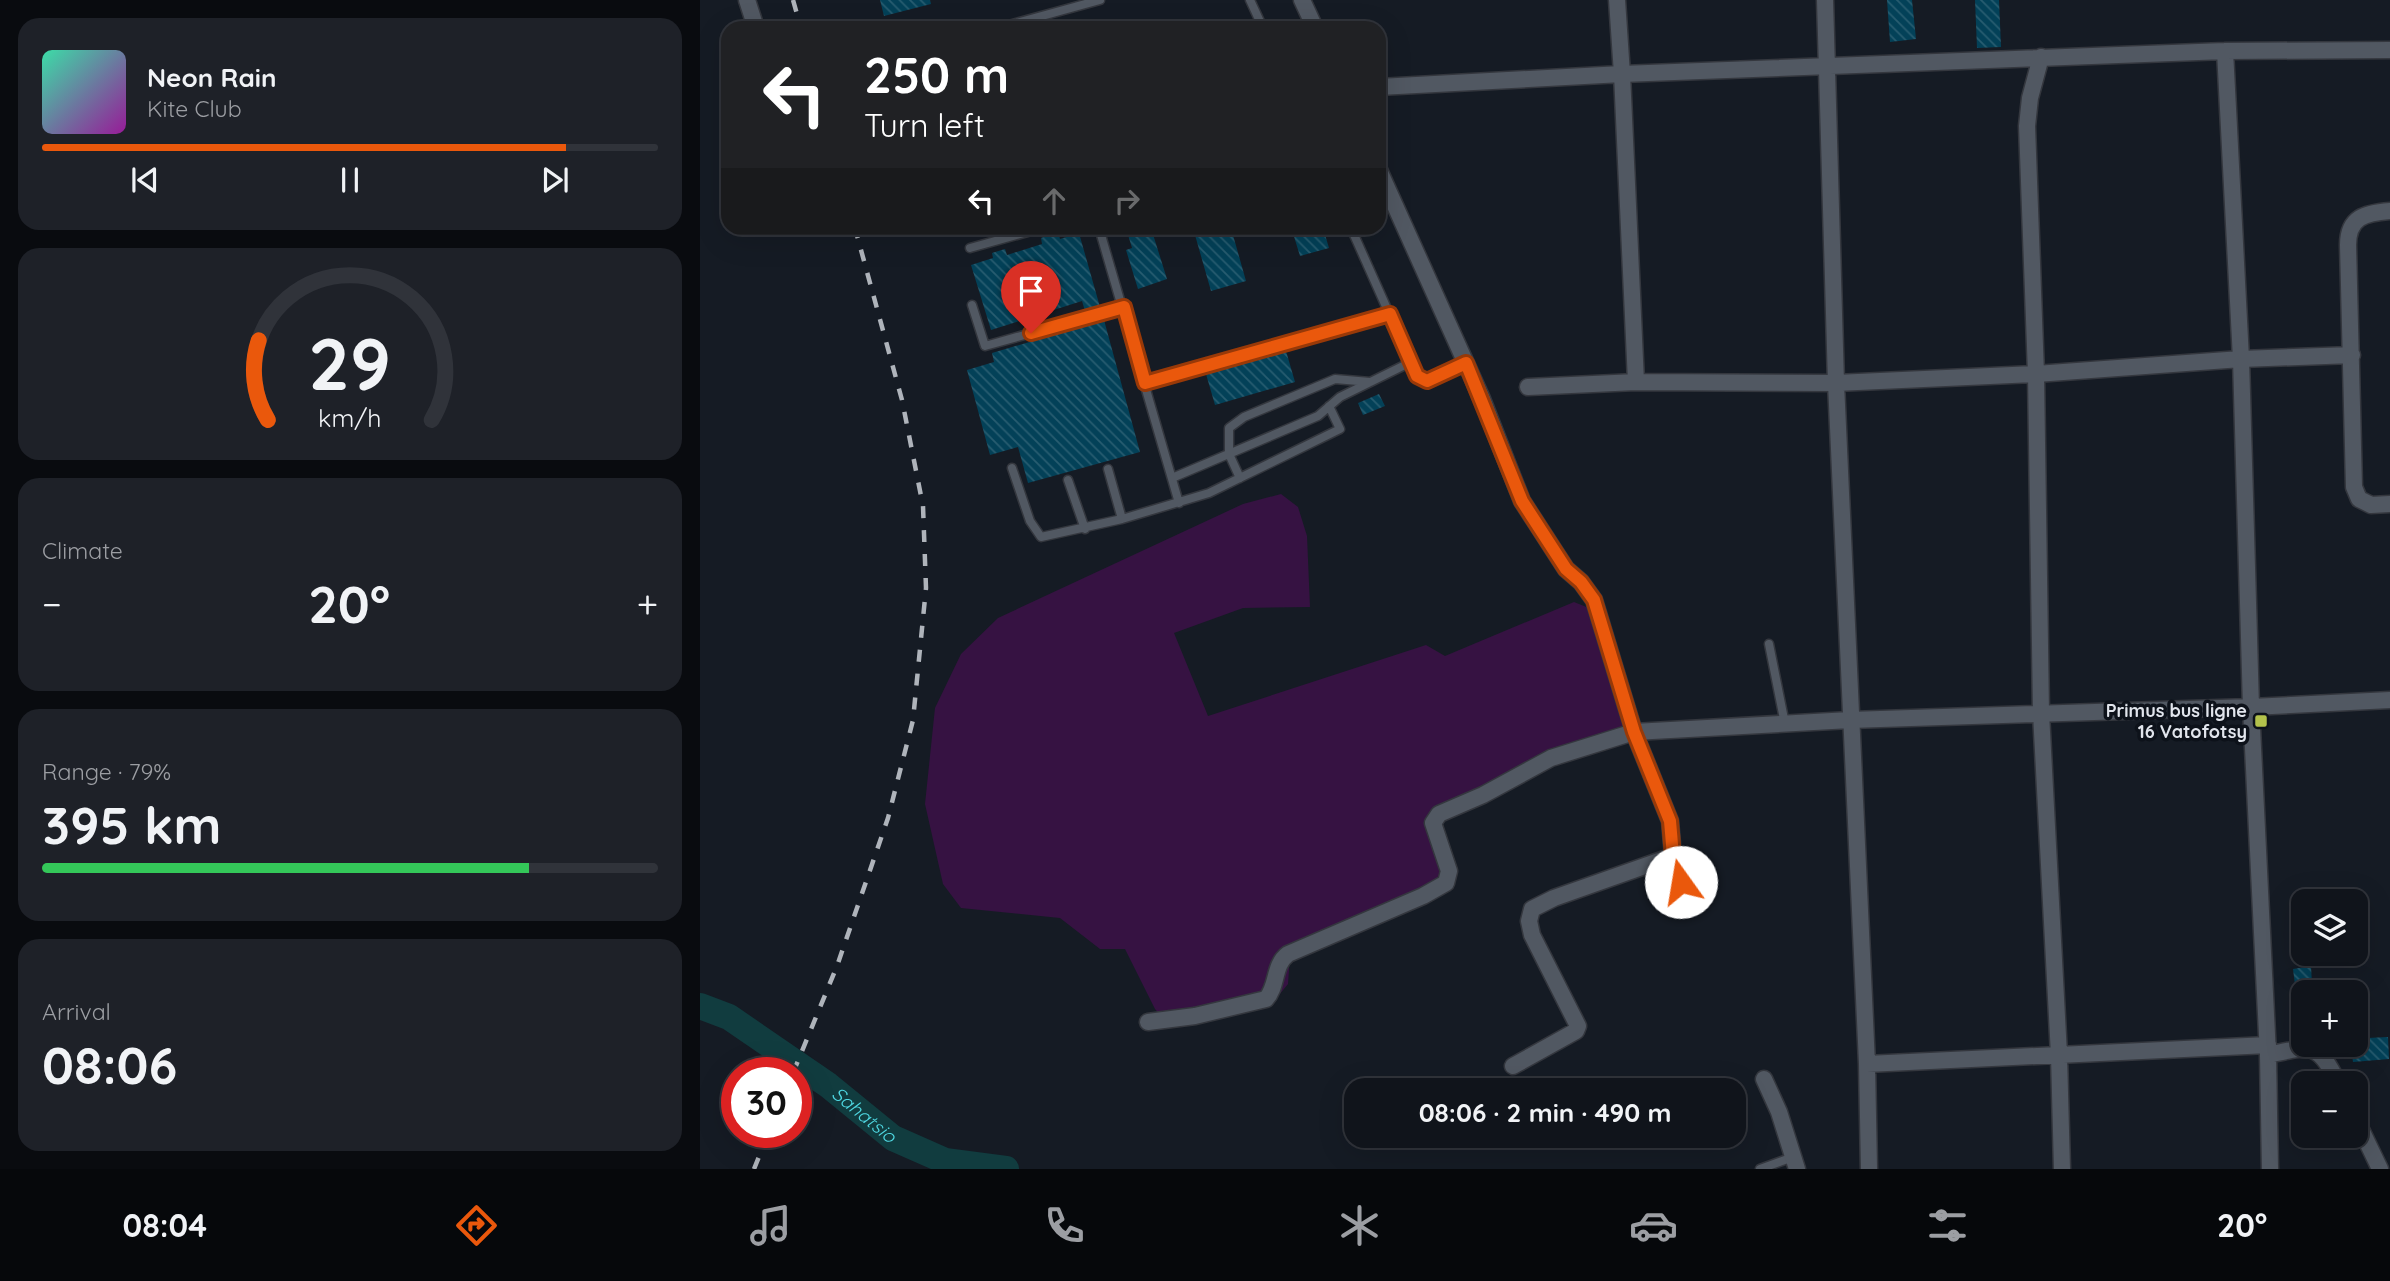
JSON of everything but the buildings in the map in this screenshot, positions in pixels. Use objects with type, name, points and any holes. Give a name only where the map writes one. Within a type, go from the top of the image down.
[{"type":"street","points":[[747,0],[754,21]]},
{"type":"street","points":[[1302,0],[1312,21]]},
{"type":"street","points":[[1617,0],[1636,382]]},
{"type":"street","points":[[1825,0],[1836,383],[1867,1064],[1869,1169]]},
{"type":"street","points":[[1386,87],[2041,57],[2225,51],[2390,50]]},
{"type":"street","points":[[2225,51],[2241,359],[2251,707],[2268,1050],[2270,1169]]},
{"type":"street","points":[[2041,57],[2026,126],[2036,374],[2041,713],[2059,1055],[2062,1169]]},
{"type":"street","points":[[1386,186],[1466,363],[1522,501],[1566,569],[1581,582],[1594,600],[1634,732],[1670,821],[1673,856],[1688,909]]},
{"type":"street","points":[[2390,211],[2371,212],[2356,220],[2348,230],[2354,487],[2359,499],[2371,505],[2390,504]]},
{"type":"street","points":[[1528,387],[1636,382],[1836,383],[2352,355]]},
{"type":"street","points":[[1148,1022],[1195,1016],[1266,999],[1272,993],[1279,965],[1288,954],[1423,896],[1446,883],[1449,871],[1433,823],[1439,814],[1483,795],[1550,758],[1634,732],[1850,720],[2390,700]]},
{"type":"street","points":[[1513,1066],[1576,1031],[1578,1026],[1532,935],[1528,914],[1532,909],[1554,898],[1673,856]]},
{"type":"street","points":[[1867,1064],[2305,1047],[2317,1051],[2333,1071]]},
{"type":"street","points":[[1764,1079],[1779,1112],[1795,1163]]},
{"type":"street","points":[[2368,1145],[2379,1169]]},
{"type":"lane","points":[[1032,21],[1100,0]]},
{"type":"lane","points":[[1250,0],[1260,21]]},
{"type":"lane","points":[[970,248],[1017,235]]},
{"type":"lane","points":[[1101,235],[1179,503]]},
{"type":"lane","points":[[1354,235],[1417,376],[1427,381],[1466,363]]},
{"type":"lane","points":[[972,305],[985,346],[1124,307]]},
{"type":"lane","points":[[1145,383],[1390,314]]},
{"type":"lane","points":[[1172,478],[1318,416],[1340,397],[1411,362]]},
{"type":"lane","points":[[1240,478],[1229,454],[1229,428],[1244,417],[1335,379],[1371,382]]},
{"type":"lane","points":[[1012,468],[1030,521],[1041,537],[1085,529],[1209,492],[1340,429],[1329,406]]},
{"type":"lane","points":[[1108,468],[1122,519]]},
{"type":"lane","points":[[1068,480],[1085,529]]},
{"type":"lane","points":[[1769,644],[1785,724]]},
{"type":"lane","points":[[1760,1169],[1795,1163]]},
{"type":"shaded area","points":[[1281,494],[1298,507],[1307,536],[1310,607],[1243,608],[1174,633],[1208,716],[1426,645],[1445,656],[1574,602],[1589,608],[1633,734],[1437,813],[1456,874],[1290,956],[1288,984],[1279,995],[1162,1017],[1155,1009],[1125,949],[1100,949],[1060,918],[961,908],[943,884],[925,804],[935,708],[961,654],[998,618],[1243,504]]},
{"type":"waterway","name":"Sahatsio","points":[[700,1006],[729,1017],[828,1085],[893,1138],[945,1161],[1006,1169]]},
{"type":"railway","points":[[793,0],[799,21]]},
{"type":"railway","points":[[800,1057],[837,966],[888,818],[913,720],[926,588],[923,506],[902,400],[857,235]]},
{"type":"railway","points":[[754,1169],[763,1148]]},
{"type":"place","name":"Primus bus ligne 16 Vatofotsy","points":[[2261,721]]},
{"type":"route","points":[[1031,333],[1124,307],[1145,383],[1390,314],[1417,376],[1427,381],[1466,363],[1522,501],[1566,569],[1581,582],[1594,600],[1634,732],[1670,821],[1673,856],[1681,882]]}]
